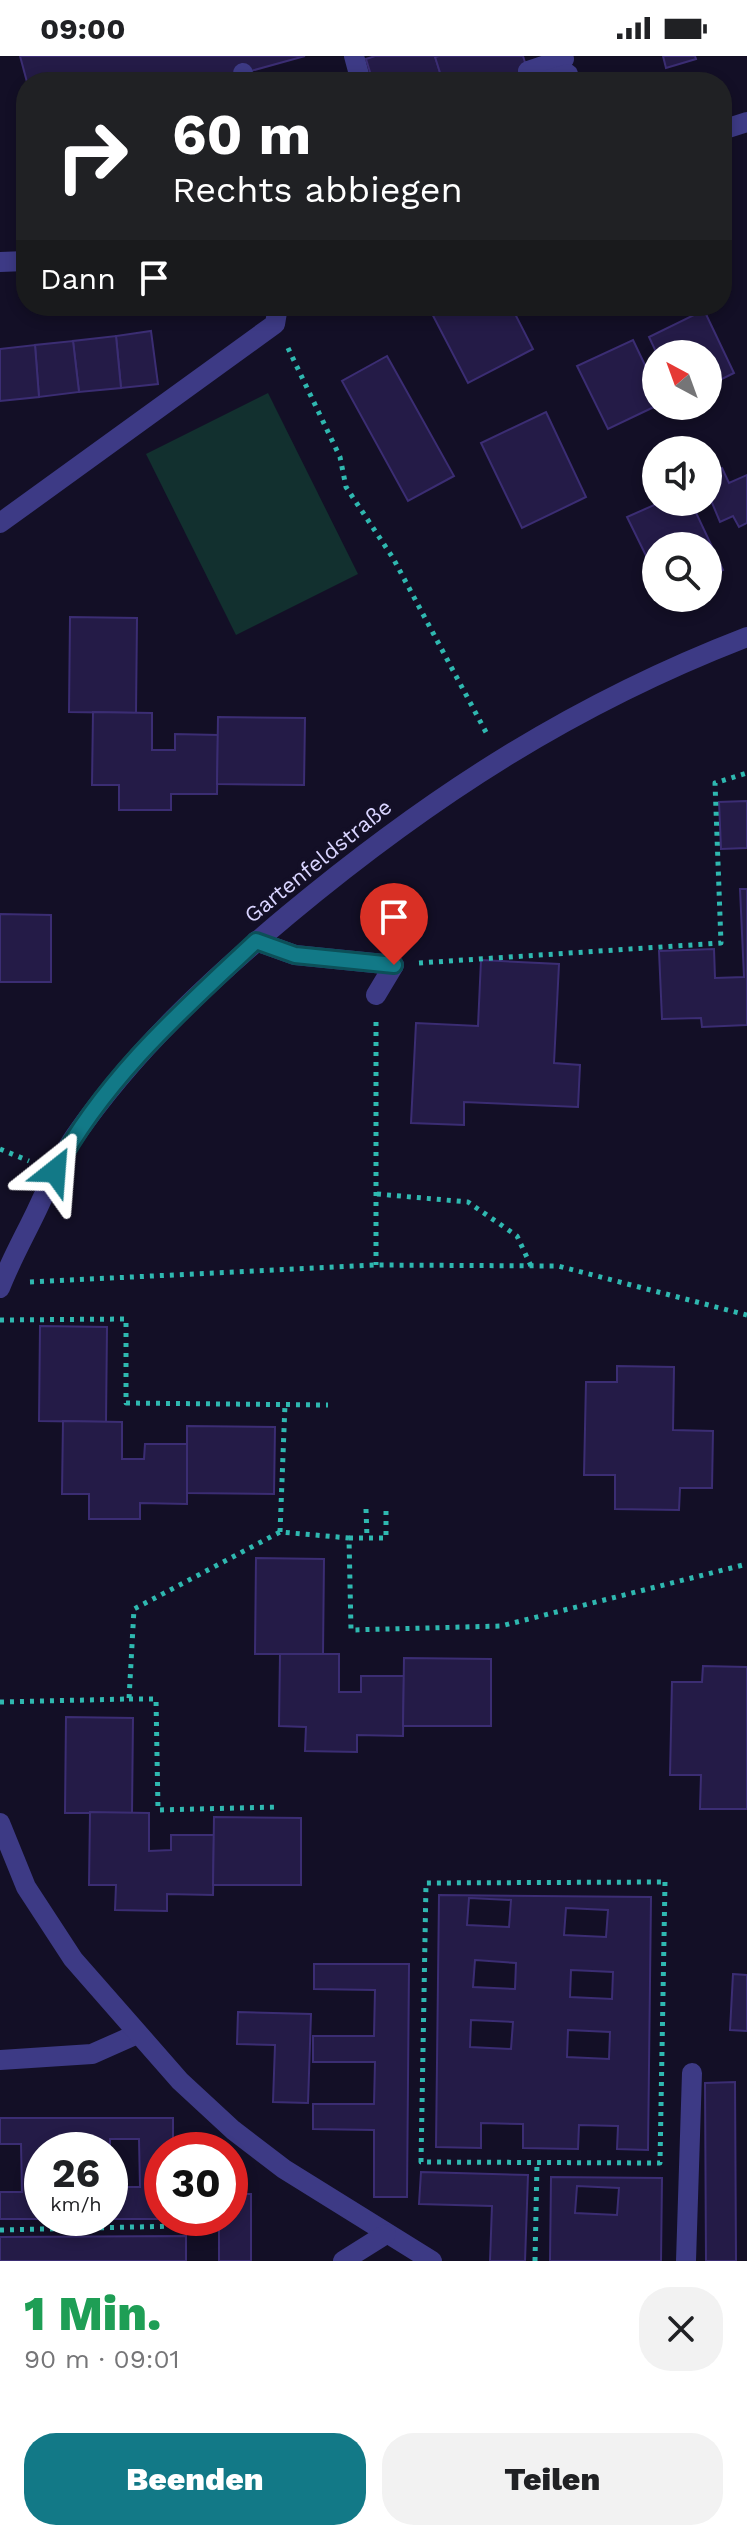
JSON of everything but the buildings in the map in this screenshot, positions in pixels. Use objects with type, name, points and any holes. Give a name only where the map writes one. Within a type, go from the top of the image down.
[{"type":"street","points":[[0,523],[275,324],[276,316]]},
{"type":"street","name":"Gartenfeldstraße","points":[[1,1286],[72,1139],[117,1079],[162,1030],[256,941],[389,833],[499,758],[629,689],[747,637]]},
{"type":"street","points":[[256,941],[295,955],[394,965],[376,995]]},
{"type":"street","points":[[0,1823],[26,1887],[73,1959],[180,2081],[233,2130],[284,2169],[432,2261]]},
{"type":"street","points":[[0,2060],[92,2054],[137,2034]]},
{"type":"street","points":[[686,2261],[692,2073]]},
{"type":"street","points":[[343,2261],[386,2234]]},
{"type":"path","points":[[293,358],[340,457],[346,487],[393,558],[499,758]]},
{"type":"path","points":[[394,965],[721,943],[715,783],[747,773]]},
{"type":"path","points":[[376,1038],[376,1265]]},
{"type":"path","points":[[377,1194],[468,1202],[517,1236],[531,1266]]},
{"type":"path","points":[[1,1286],[376,1265],[558,1266],[747,1315]]},
{"type":"path","points":[[0,1320],[126,1319],[126,1403],[328,1405]]},
{"type":"path","points":[[280,1532],[285,1404]]},
{"type":"path","points":[[366,1509],[367,1538]]},
{"type":"path","points":[[129,1699],[134,1609],[280,1532],[386,1538],[386,1509]]},
{"type":"path","points":[[349,1538],[351,1630],[501,1626],[747,1564]]},
{"type":"path","points":[[0,1702],[156,1699],[158,1810],[279,1807]]},
{"type":"path","points":[[665,1882],[660,2163],[537,2163],[421,2162],[426,1883],[665,1882]]},
{"type":"path","points":[[535,2261],[537,2163]]},
{"type":"path","points":[[0,2230],[144,2227]]},
{"type":"green space","points":[[268,393],[358,574],[236,635],[146,454]]},
{"type":"route","points":[[55,1171],[72,1139],[117,1079],[189,1003],[256,941],[295,955],[394,965]]}]
